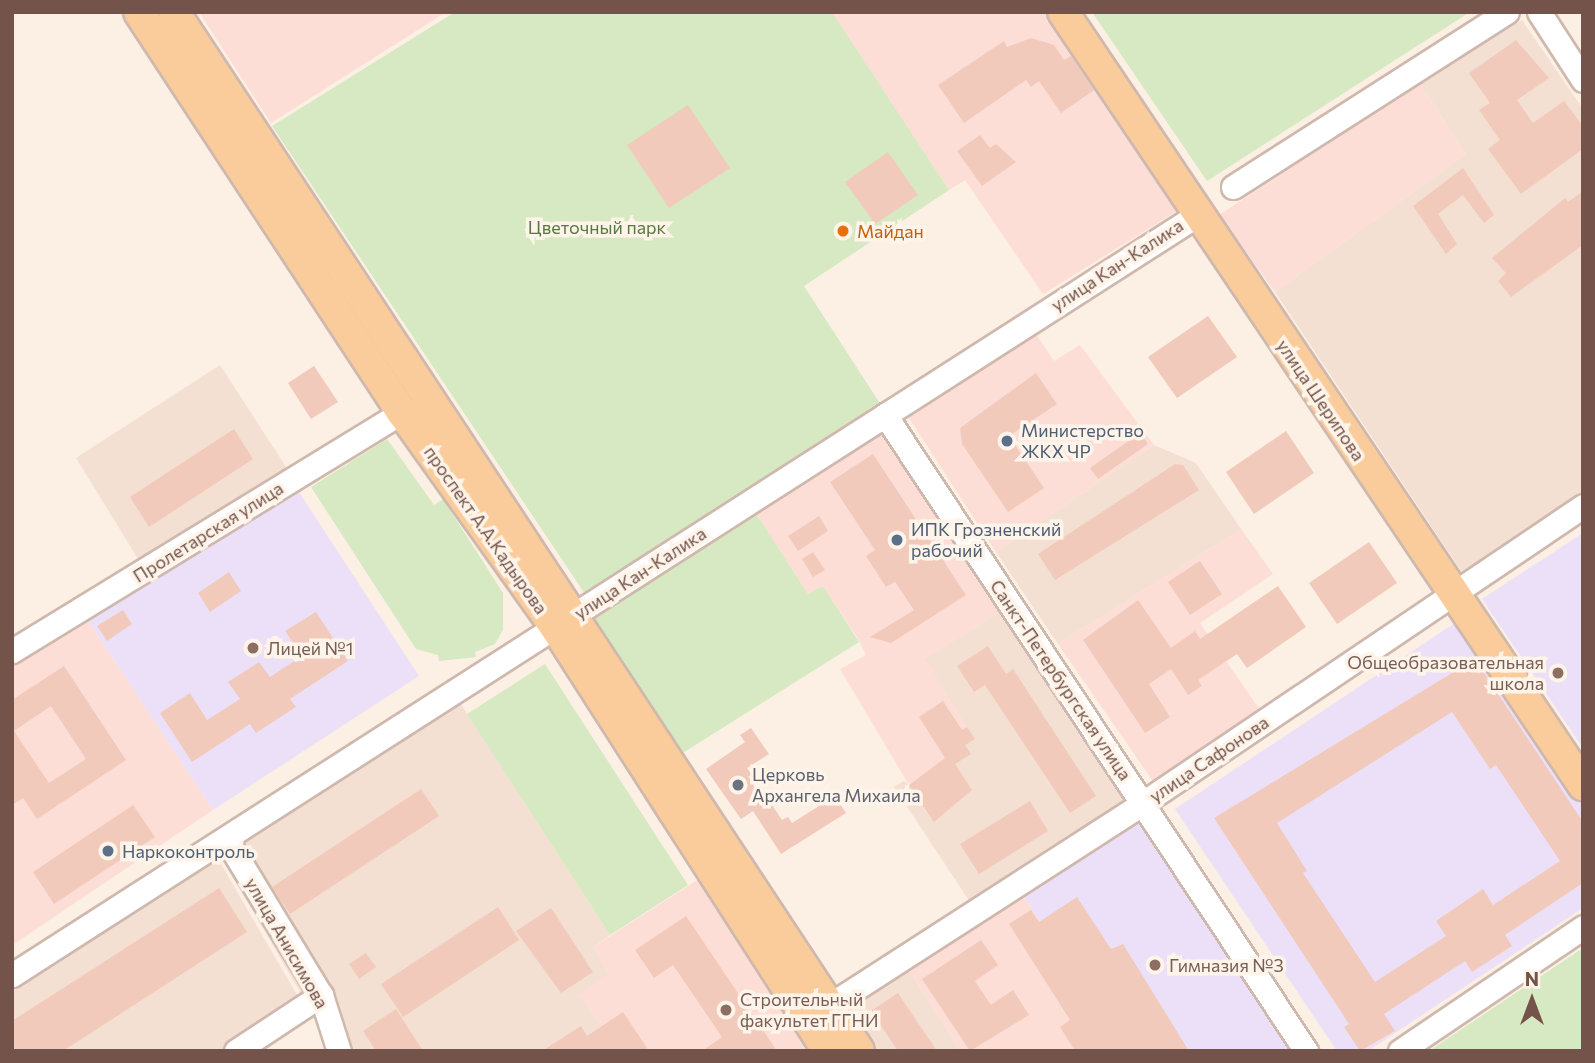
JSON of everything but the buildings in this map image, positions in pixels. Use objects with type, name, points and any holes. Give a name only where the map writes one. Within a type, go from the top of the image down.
[{"type":"main road","name":"проспект А.А.Кадырова","points":[[139,12],[402,412],[565,622],[859,1051]]},
{"type":"main road","name":"проспект А.А.Кадырова","points":[[174,12],[565,622],[828,1051]]},
{"type":"main road","name":"улица Шерипова","points":[[1062,12],[1583,785]]},
{"type":"street","points":[[1233,187],[1507,12]]},
{"type":"street","points":[[1539,12],[1583,80]]},
{"type":"street","name":"улица Кан-Калика","points":[[12,975],[1197,215]]},
{"type":"street","name":"Пролетарская улица","points":[[12,651],[402,412]]},
{"type":"street","name":"Санкт-Петербургская улица","points":[[885,415],[1306,1051]]},
{"type":"street","name":"улица Сафонова","points":[[830,1005],[1143,803],[1583,506]]},
{"type":"street","name":"улица Анисимова","points":[[226,839],[321,995],[339,1051]]},
{"type":"street","points":[[1400,1051],[1583,927]]},
{"type":"street","points":[[236,1051],[321,995]]},
{"type":"shaded area","points":[[199,12],[446,12],[271,123]]},
{"type":"shaded area","points":[[832,12],[1045,12],[1177,211],[1043,294],[965,180],[949,190]]},
{"type":"shaded area","points":[[1522,20],[1583,109],[1583,496],[1464,575],[1275,292],[1466,154],[1420,83]]},
{"type":"shaded area","points":[[1420,83],[1466,154],[1275,292],[1219,215]]},
{"type":"shaded area","points":[[1034,331],[1054,361],[1080,345],[1154,445],[996,552],[907,415]]},
{"type":"shaded area","points":[[220,365],[288,470],[140,562],[76,458]]},
{"type":"shaded area","points":[[885,432],[1004,610],[925,658],[967,727],[950,738],[957,750],[909,785],[840,669],[866,655],[860,642],[823,586],[808,594],[755,512]]},
{"type":"shaded area","points":[[1154,445],[1196,463],[1241,529],[1058,644],[996,552]]},
{"type":"shaded area","name":"Лицей №1","points":[[295,486],[419,676],[213,810],[87,619]]},
{"type":"shaded area","points":[[1241,529],[1273,574],[1200,623],[1262,713],[1157,787],[1058,644]]},
{"type":"shaded area","name":"Общеобразовательная школа","points":[[1583,533],[1583,748],[1482,599]]},
{"type":"shaded area","points":[[1004,610],[1132,805],[972,905],[894,787],[904,781],[910,785],[956,750],[925,658]]},
{"type":"shaded area","points":[[87,619],[213,810],[14,944],[12,666]]},
{"type":"shaded area","points":[[1458,621],[1583,806],[1583,908],[1368,1051],[1337,1051],[1175,809]]},
{"type":"shaded area","points":[[459,701],[610,935],[593,947],[609,974],[618,1051],[328,1051],[320,1018],[312,1013],[222,857]]},
{"type":"shaded area","name":"Гимназия №3","points":[[1132,805],[1298,1051],[1124,1051],[1013,880]]},
{"type":"shaded area","points":[[218,859],[300,1000],[220,1051],[12,1051],[12,991]]},
{"type":"shaded area","points":[[702,877],[815,1051],[618,1051],[579,995],[609,974],[593,947]]},
{"type":"shaded area","points":[[1013,880],[1124,1051],[960,1051],[899,954]]},
{"type":"shaded area","points":[[899,954],[960,1051],[878,1051],[840,993]]},
{"type":"green space","name":"Цветочный парк","points":[[455,12],[832,12],[949,190],[804,286],[881,405],[585,594],[272,126]]},
{"type":"green space","points":[[1092,12],[1470,12],[1207,181]]},
{"type":"green space","points":[[387,439],[434,505],[443,499],[503,593],[503,630],[495,644],[475,652],[476,657],[439,661],[438,655],[416,649],[311,487]]},
{"type":"green space","points":[[755,512],[808,594],[823,586],[859,642],[678,756],[590,619]]},
{"type":"green space","points":[[545,664],[688,885],[610,935],[467,714]]},
{"type":"green space","points":[[1583,948],[1583,1051],[1429,1051]]},
{"type":"place","name":"Майдан","points":[[843,231]]},
{"type":"place","name":"Министерство ЖКХ ЧР","points":[[1007,441]]},
{"type":"place","name":"ИПК Грозненский рабочий","points":[[897,540]]},
{"type":"place","name":"Лицей №1","points":[[253,648]]},
{"type":"place","name":"Общеобразовательная школа","points":[[1558,673]]},
{"type":"place","name":"Церковь Архангела Михаила","points":[[738,785]]},
{"type":"place","name":"Наркоконтроль","points":[[108,851]]},
{"type":"place","name":"Гимназия №3","points":[[1155,965]]},
{"type":"place","name":"Строительный факультет ГГНИ","points":[[726,1010]]}]
